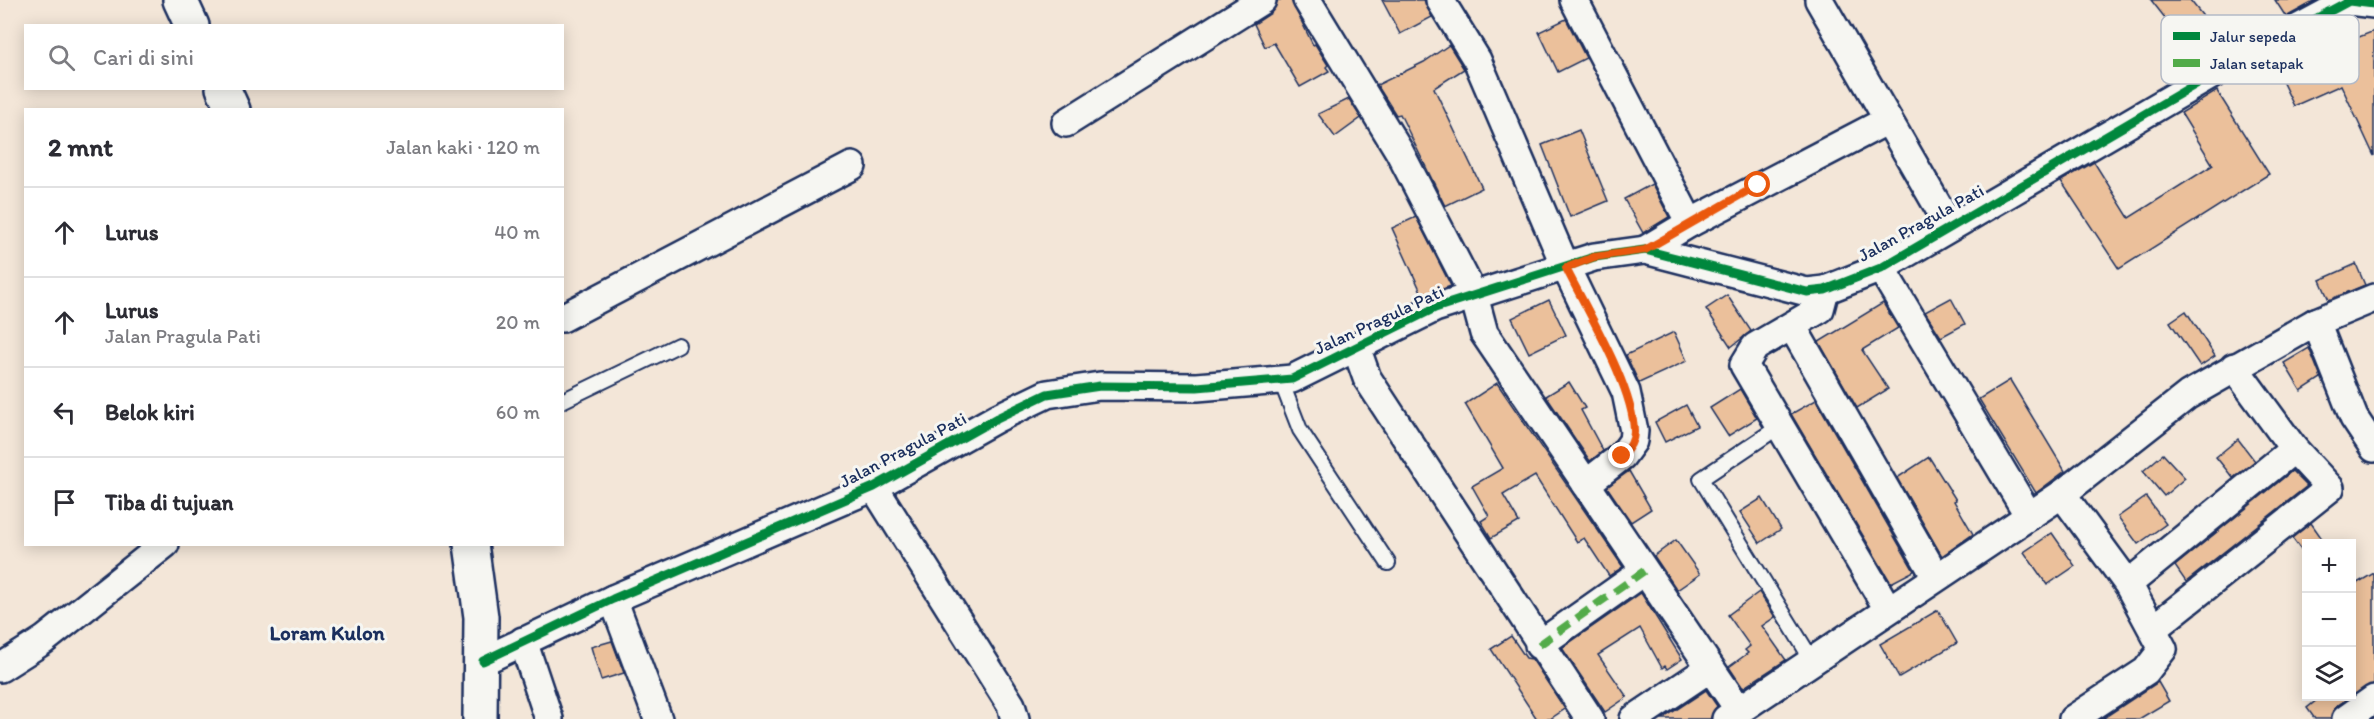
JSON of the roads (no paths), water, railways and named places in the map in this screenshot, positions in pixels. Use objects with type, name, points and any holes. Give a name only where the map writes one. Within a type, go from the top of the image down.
[{"type":"street","points":[[180,0],[191,24]]},
{"type":"street","points":[[1066,123],[1262,0]]},
{"type":"street","points":[[1307,0],[1399,151],[1474,296],[1484,333],[1710,668],[1733,714],[2061,494],[2188,394],[2316,322],[2374,298]]},
{"type":"street","points":[[1440,0],[1477,60],[1566,268],[1626,392],[1634,431],[1633,441],[1622,456],[1586,484]]},
{"type":"street","points":[[1574,0],[1690,223]]},
{"type":"street","points":[[1819,0],[1950,227]]},
{"type":"street","name":"Jalan Pragula Pati","points":[[2331,15],[2357,2]]},
{"type":"street","name":"Jalan Pragula Pati","points":[[483,661],[613,598],[778,530],[874,487],[997,418],[1047,394],[1100,386],[1197,387],[1292,379],[1435,308],[1566,268],[1594,257],[1645,250],[1807,292],[1826,290],[1881,268],[2196,84]]},
{"type":"street","points":[[224,90],[232,108]]},
{"type":"street","points":[[1645,250],[1690,223],[1888,120]]},
{"type":"street","points":[[564,317],[852,166]]},
{"type":"street","points":[[1881,268],[2029,516]]},
{"type":"street","points":[[1826,290],[1820,309],[1755,347],[1744,365],[1888,609]]},
{"type":"street","points":[[2316,322],[2354,418],[2374,448]]},
{"type":"street","points":[[1792,326],[1936,577]]},
{"type":"street","points":[[1356,347],[1367,378],[1539,645],[1590,719]]},
{"type":"street","points":[[2154,628],[2330,488],[2294,449],[2234,367]]},
{"type":"street","points":[[2128,584],[2294,449]]},
{"type":"street","points":[[874,487],[1011,705],[1015,719]]},
{"type":"street","points":[[2061,494],[2128,584],[2154,628],[2163,649],[2146,671],[2073,719]]},
{"type":"street","points":[[0,668],[44,639],[162,546]]},
{"type":"street","points":[[471,546],[481,617],[483,661],[480,719]]},
{"type":"street","points":[[1539,645],[1644,571]]},
{"type":"street","points":[[613,598],[658,719]]},
{"type":"street","points":[[524,641],[549,719]]},
{"type":"street","points":[[1634,719],[1710,668]]},
{"type":"street","points":[[2346,719],[2374,699]]},
{"type":"lane","points":[[564,400],[678,345]]},
{"type":"lane","points":[[1281,381],[1300,430],[1388,562]]},
{"type":"lane","points":[[1780,426],[1701,479],[1812,660]]},
{"type":"district","name":"Loram Kulon","points":[[327,633]]}]
